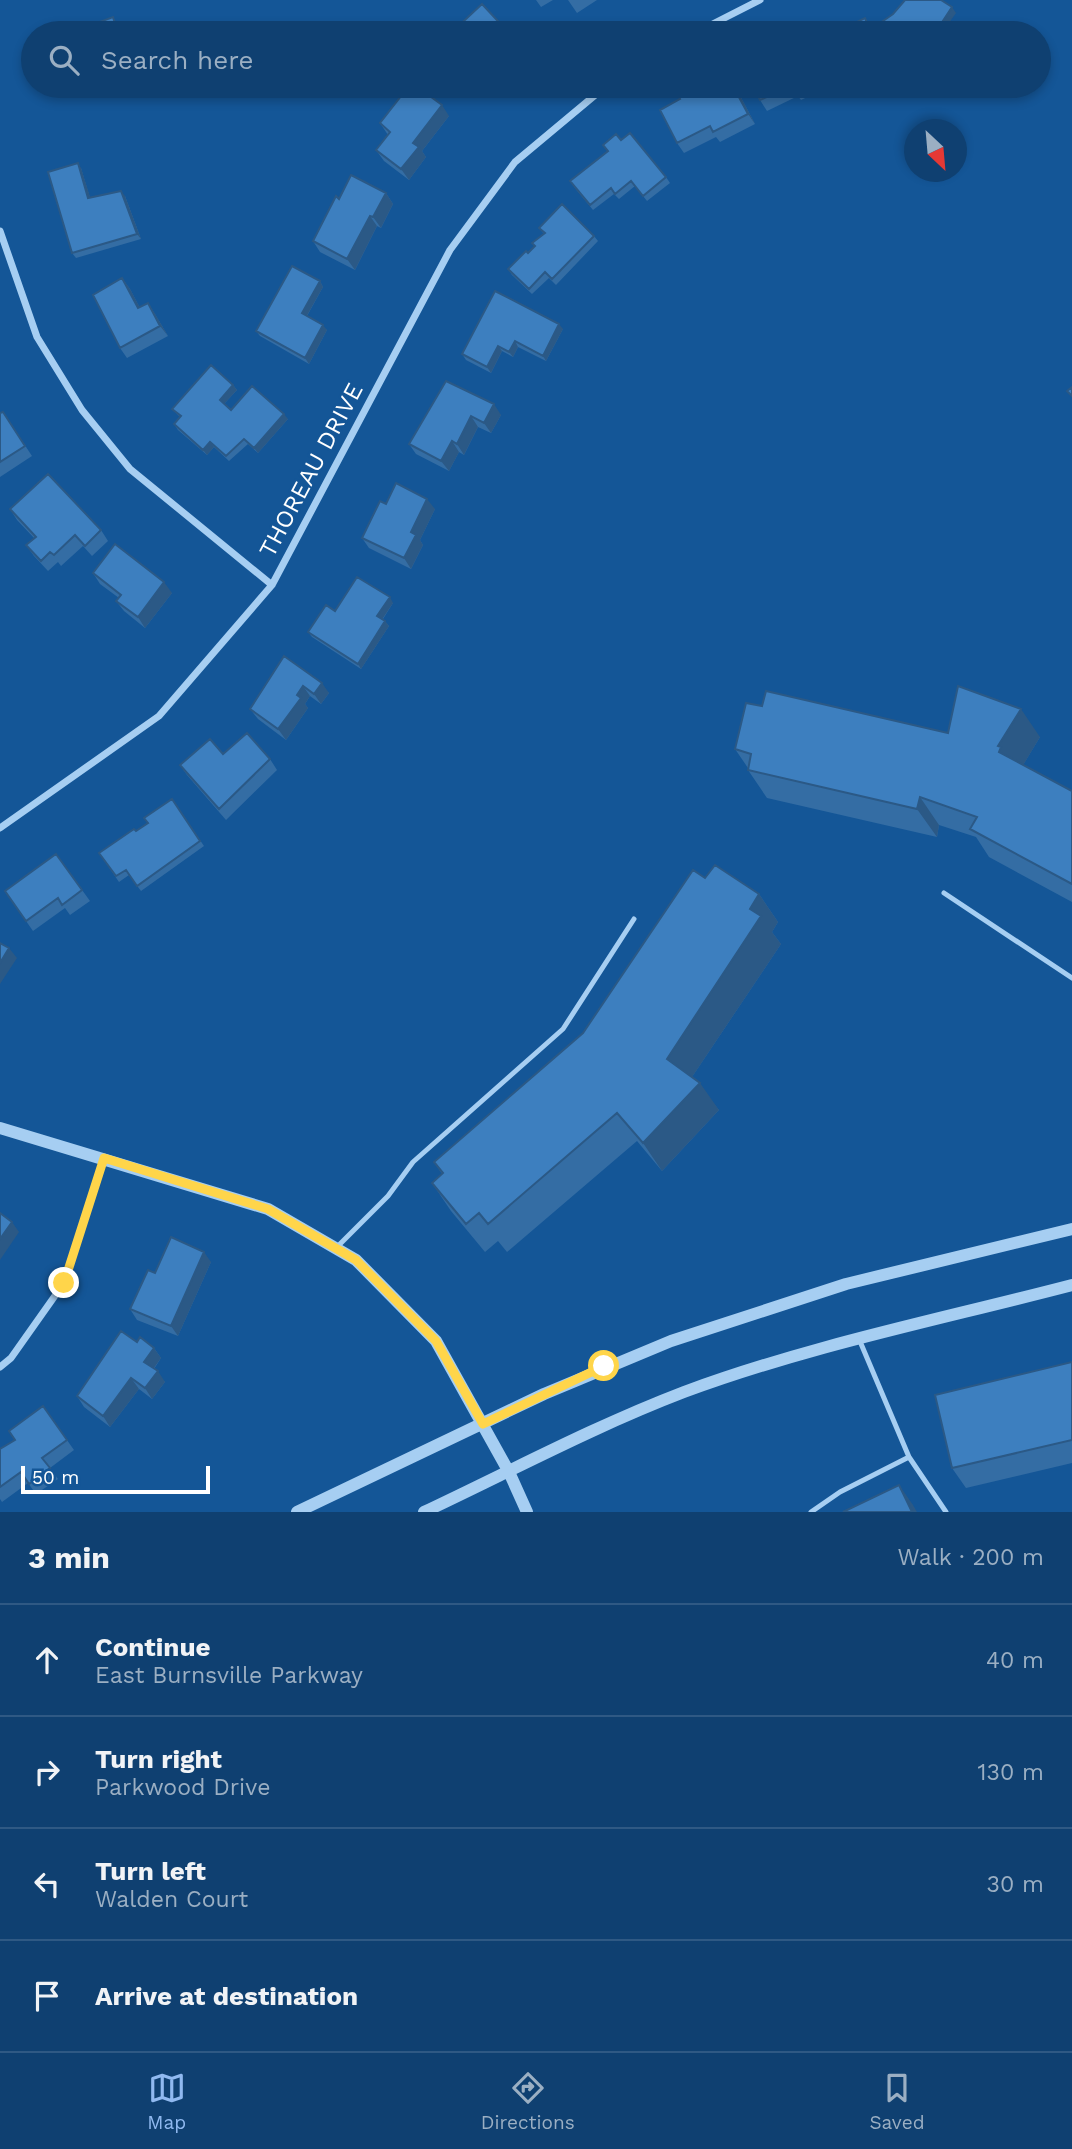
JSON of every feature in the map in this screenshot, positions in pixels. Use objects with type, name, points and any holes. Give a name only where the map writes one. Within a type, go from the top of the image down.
[{"type":"street","points":[[719,21],[760,0]]},
{"type":"street","name":"THOREAU DRIVE","points":[[0,828],[159,716],[272,585],[450,250],[515,162],[592,98]]},
{"type":"street","points":[[0,232],[37,337],[82,411],[130,469],[272,585]]},
{"type":"street","points":[[0,1128],[268,1209],[356,1260],[436,1341],[509,1472],[527,1512]]},
{"type":"street","points":[[0,1367],[11,1358],[64,1283],[104,1158]]},
{"type":"street","points":[[297,1512],[604,1366],[753,1313],[846,1284],[1072,1229]]},
{"type":"street","points":[[424,1512],[640,1409],[769,1363],[858,1336],[1072,1285]]},
{"type":"lane","points":[[944,893],[1072,978]]},
{"type":"lane","points":[[335,1248],[388,1196],[413,1162],[563,1029],[634,919]]},
{"type":"lane","points":[[858,1336],[909,1457],[946,1512]]},
{"type":"lane","points":[[811,1512],[840,1492],[909,1457]]},
{"type":"building","points":[[905,0],[941,0],[952,7],[943,21],[883,21]]},
{"type":"building","points":[[482,4],[498,21],[464,21]]},
{"type":"building","points":[[400,98],[432,98],[442,105],[413,143],[419,147],[401,169],[376,150],[390,132],[380,123]]},
{"type":"building","points":[[739,98],[748,114],[713,132],[710,126],[677,143],[660,110],[680,99]]},
{"type":"building","points":[[630,133],[666,177],[643,196],[631,181],[615,194],[611,188],[590,205],[570,181],[608,151],[603,145],[616,134],[621,140]]},
{"type":"building","points":[[78,163],[88,198],[121,191],[137,234],[72,253],[48,172]]},
{"type":"building","points":[[351,175],[386,193],[347,259],[313,241],[336,196],[339,199]]},
{"type":"building","points":[[562,204],[594,236],[552,279],[545,272],[529,289],[508,269],[535,246],[532,243],[545,233],[539,228]]},
{"type":"building","points":[[292,266],[320,281],[302,313],[323,325],[305,358],[256,331]]},
{"type":"building","points":[[122,278],[138,308],[148,303],[160,326],[120,348],[93,295]]},
{"type":"building","points":[[495,291],[559,324],[543,356],[515,341],[509,352],[498,346],[487,367],[462,354]]},
{"type":"building","points":[[211,365],[233,385],[220,400],[231,410],[252,386],[284,414],[254,448],[244,439],[226,456],[210,442],[203,450],[174,424],[181,416],[172,409]]},
{"type":"building","points":[[446,381],[494,404],[484,423],[471,416],[457,444],[452,441],[441,461],[409,444]]},
{"type":"building","points":[[3,412],[25,446],[0,462],[0,413]]},
{"type":"building","points":[[48,474],[101,530],[85,546],[75,535],[54,555],[50,552],[41,561],[26,545],[36,537],[10,509]]},
{"type":"building","points":[[396,483],[427,499],[411,532],[416,535],[404,558],[362,538],[380,501],[386,504]]},
{"type":"building","points":[[115,544],[164,582],[138,617],[116,601],[121,595],[93,573]]},
{"type":"building","points":[[357,577],[390,597],[377,616],[385,621],[358,664],[308,632],[326,605],[335,611]]},
{"type":"building","points":[[284,656],[322,683],[314,694],[303,686],[297,695],[301,698],[278,729],[250,709]]},
{"type":"building","points":[[958,686],[1021,709],[998,746],[1001,747],[999,752],[1072,791],[1072,884],[970,829],[977,817],[920,797],[917,809],[748,770],[751,754],[735,749],[746,703],[762,706],[766,691],[948,733]]},
{"type":"building","points":[[247,733],[270,759],[219,809],[180,765],[210,739],[223,754]]},
{"type":"building","points":[[172,799],[200,841],[137,886],[126,870],[116,876],[99,853],[134,829],[136,831],[148,823],[144,818]]},
{"type":"building","points":[[56,854],[82,890],[62,905],[58,898],[26,921],[5,891]]},
{"type":"building","points":[[715,865],[759,894],[750,909],[761,916],[667,1059],[700,1083],[643,1143],[617,1113],[488,1224],[479,1213],[466,1224],[432,1183],[443,1173],[434,1162],[583,1033],[693,870],[705,878]]},
{"type":"building","points":[[0,943],[9,948],[0,963]]},
{"type":"building","points":[[0,1213],[12,1222],[0,1239]]},
{"type":"building","points":[[171,1237],[204,1252],[171,1326],[130,1309],[148,1270],[155,1273]]},
{"type":"building","points":[[121,1331],[137,1342],[140,1337],[154,1348],[144,1362],[158,1371],[145,1388],[131,1378],[103,1416],[77,1396]]},
{"type":"building","points":[[1072,1362],[1072,1440],[952,1468],[935,1395]]},
{"type":"building","points":[[43,1406],[67,1440],[42,1458],[50,1468],[29,1484],[21,1472],[0,1487],[0,1449],[15,1440],[9,1431]]},
{"type":"building","points":[[899,1485],[912,1512],[843,1512]]},
{"type":"route","points":[[64,1283],[104,1158],[268,1209],[356,1260],[436,1341],[483,1424],[604,1366]]}]
